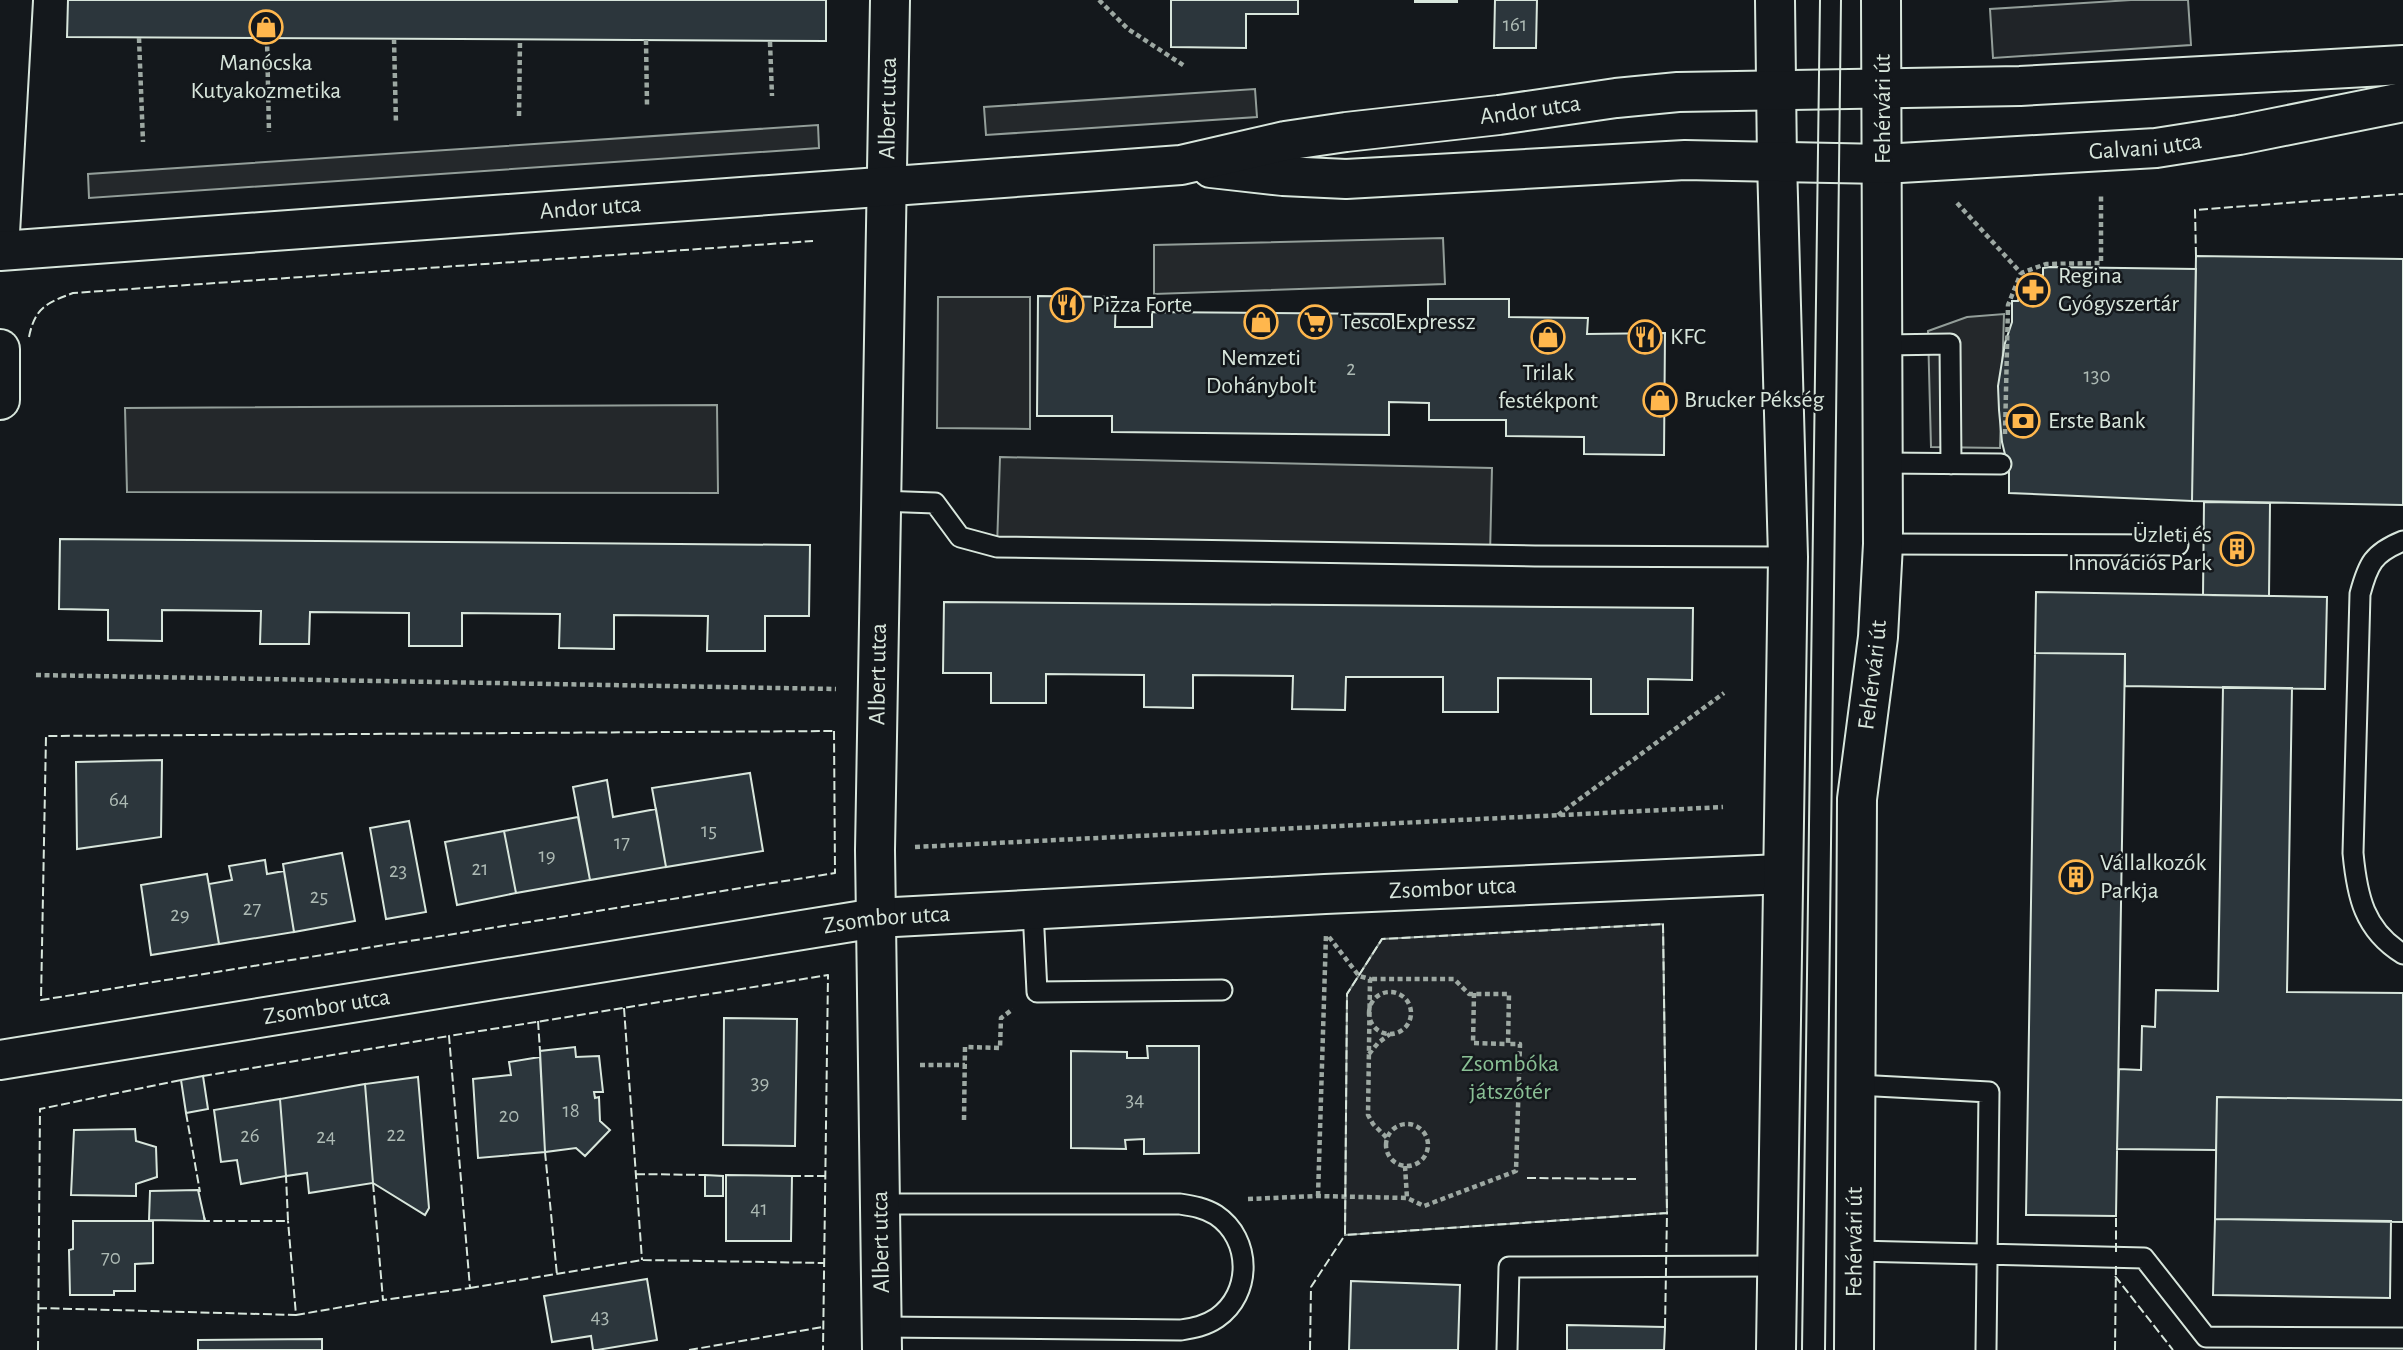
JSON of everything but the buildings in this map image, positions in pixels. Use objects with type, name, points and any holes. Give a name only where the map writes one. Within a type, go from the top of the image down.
[{"type":"street","name":"Albert utca","points":[[882,1338],[875,849],[890,0]]},
{"type":"street","points":[[1775,0],[1788,557],[1776,1350]]},
{"type":"street","name":"Fehérvári út","points":[[1854,1350],[1857,799],[1878,637],[1884,544],[1881,0]]},
{"type":"street","points":[[0,233],[9,9]]},
{"type":"street","points":[[1883,88],[2021,86],[2403,65]]},
{"type":"street","name":"Andor utca","points":[[0,251],[1181,165],[1285,141],[1616,98],[1678,92],[1776,88],[1883,88]]},
{"type":"street","name":"Galvani utca","points":[[1883,164],[2156,148],[2239,135],[2403,102]]},
{"type":"street","name":"Andor utca","points":[[1181,165],[1283,176],[1346,179],[1685,160],[1883,164]]},
{"type":"street","points":[[0,349],[0,400]]},
{"type":"street","name":"Zsombor utca","points":[[0,1060],[876,918],[1325,894],[1783,874]]},
{"type":"lane","points":[[1883,345],[1950,345],[1951,464]]},
{"type":"lane","points":[[1883,463],[2001,464]]},
{"type":"lane","points":[[880,501],[935,503],[960,537],[997,547],[1725,559],[1788,557]]},
{"type":"lane","points":[[2403,541],[2388,547],[2374,558],[2366,569],[2360,594],[2353,853],[2355,879],[2371,926],[2385,944],[2403,954]]},
{"type":"lane","points":[[1884,544],[2178,545]]},
{"type":"lane","points":[[1033,910],[1037,992],[1222,990]]},
{"type":"lane","points":[[1857,1085],[1989,1092],[1986,1350]]},
{"type":"lane","points":[[881,1204],[1180,1204],[1199,1207],[1217,1216],[1231,1229],[1240,1247],[1244,1266],[1241,1286],[1232,1304],[1218,1318],[1200,1327],[1181,1330],[882,1338]]},
{"type":"lane","points":[[1856,1251],[2144,1258],[2206,1337],[2403,1338]]},
{"type":"lane","points":[[1507,1350],[1509,1267],[1777,1266]]},
{"type":"path","points":[[1100,0],[1138,36],[1186,67]]},
{"type":"path","points":[[139,38],[143,142]]},
{"type":"path","points":[[267,38],[269,132]]},
{"type":"path","points":[[394,39],[396,124]]},
{"type":"path","points":[[520,40],[520,116]]},
{"type":"path","points":[[646,40],[647,105]]},
{"type":"path","points":[[770,41],[772,96]]},
{"type":"path","points":[[2005,442],[2008,305],[2021,273],[2046,264],[2101,266],[2101,193]]},
{"type":"path","points":[[1957,203],[2021,273]]},
{"type":"path","points":[[36,674],[877,690]]},
{"type":"path","points":[[1557,815],[1724,693]]},
{"type":"path","points":[[875,849],[1724,807]]},
{"type":"path","points":[[1318,1196],[1326,934],[1359,976],[1370,979],[1454,979],[1469,994],[1509,994],[1508,1044]]},
{"type":"path","points":[[1370,979],[1368,1115],[1387,1138]]},
{"type":"path","points":[[964,1120],[965,1047],[1000,1048],[1001,1018],[1037,992]]},
{"type":"path","points":[[1369,1055],[1378,1043],[1400,1031],[1409,1021],[1411,1012],[1405,999],[1397,993],[1383,993],[1372,1003],[1369,1012],[1374,1026],[1391,1034]]},
{"type":"path","points":[[1199,1207],[1214,1201],[1318,1196],[1407,1198],[1424,1206],[1517,1171],[1520,1044],[1473,1043],[1474,993]]},
{"type":"path","points":[[919,1065],[965,1065]]},
{"type":"path","points":[[1404,1125],[1414,1126],[1423,1132],[1428,1142],[1424,1158],[1405,1166],[1391,1158],[1386,1149],[1387,1138],[1394,1129],[1404,1125]]},
{"type":"path","points":[[1405,1166],[1407,1198]]},
{"type":"green space","points":[[2131,0],[2188,0],[2191,45],[1993,58],[1990,9]]},
{"type":"green space","name":"Zsombóka játszótér","points":[[1663,924],[1667,1213],[1345,1235],[1347,994],[1382,939]]},
{"type":"shaded area","points":[[1255,89],[1257,117],[986,135],[984,107]]},
{"type":"shaded area","points":[[818,125],[819,148],[89,198],[88,174]]},
{"type":"shaded area","points":[[1443,238],[1445,284],[1154,294],[1154,245]]},
{"type":"shaded area","points":[[938,297],[1030,297],[1030,429],[937,428]]},
{"type":"shaded area","points":[[2004,314],[2000,448],[1931,447],[1928,331],[1967,317]]},
{"type":"shaded area","points":[[717,405],[718,493],[127,492],[125,408]]},
{"type":"shaded area","points":[[1000,457],[1492,468],[1490,555],[997,547]]},
{"type":"tram line","points":[[1802,1350],[1820,0]]},
{"type":"tram line","points":[[1825,1350],[1841,0]]},
{"type":"fence","points":[[2196,256],[2195,210],[2403,194]]},
{"type":"fence","points":[[29,337],[35,319],[44,307],[73,293],[813,241]]},
{"type":"fence","points":[[834,731],[835,873],[41,1000],[46,736],[834,731]]},
{"type":"fence","points":[[1663,924],[1667,1213],[1345,1235],[1347,994],[1382,939],[1663,924]]},
{"type":"fence","points":[[373,1183],[383,1300],[470,1288],[449,1036],[828,975],[823,1350]]},
{"type":"fence","points":[[624,1008],[642,1260]]},
{"type":"fence","points":[[538,1021],[540,1051]]},
{"type":"fence","points":[[203,1076],[449,1036]]},
{"type":"fence","points":[[38,1350],[40,1109],[181,1080]]},
{"type":"fence","points":[[186,1113],[200,1192]]},
{"type":"fence","points":[[545,1152],[557,1275]]},
{"type":"fence","points":[[636,1174],[705,1175]]},
{"type":"fence","points":[[204,1217],[205,1221],[288,1221],[286,1176]]},
{"type":"fence","points":[[792,1176],[826,1176]]},
{"type":"fence","points":[[1527,1178],[1639,1179]]},
{"type":"fence","points":[[1665,1327],[1667,1213]]},
{"type":"fence","points":[[2116,1216],[2116,1252]]},
{"type":"fence","points":[[38,1308],[296,1315],[288,1221]]},
{"type":"fence","points":[[1310,1350],[1311,1287],[1345,1235]]},
{"type":"fence","points":[[470,1288],[642,1260],[825,1263]]},
{"type":"fence","points":[[2115,1350],[2116,1263]]},
{"type":"fence","points":[[2115,1276],[2173,1350]]},
{"type":"fence","points":[[296,1315],[383,1300]]},
{"type":"fence","points":[[689,1350],[823,1327]]},
{"type":"place","name":"Manócska Kutyakozmetika","points":[[266,27]]},
{"type":"place","name":"Regina Gyógyszertár","points":[[2033,290]]},
{"type":"place","name":"Pizza Forte","points":[[1067,305]]},
{"type":"place","name":"Nemzeti Dohánybolt","points":[[1261,322]]},
{"type":"place","name":"Tesco Expressz","points":[[1315,322]]},
{"type":"place","name":"Trilak festékpont","points":[[1548,337]]},
{"type":"place","name":"KFC","points":[[1645,337]]},
{"type":"place","name":"Brucker Pékség","points":[[1660,400]]},
{"type":"place","name":"Erste Bank","points":[[2023,421]]},
{"type":"place","name":"Üzleti és Innovációs Park","points":[[2237,549]]},
{"type":"place","name":"Vállalkozók Parkja","points":[[2076,877]]}]
